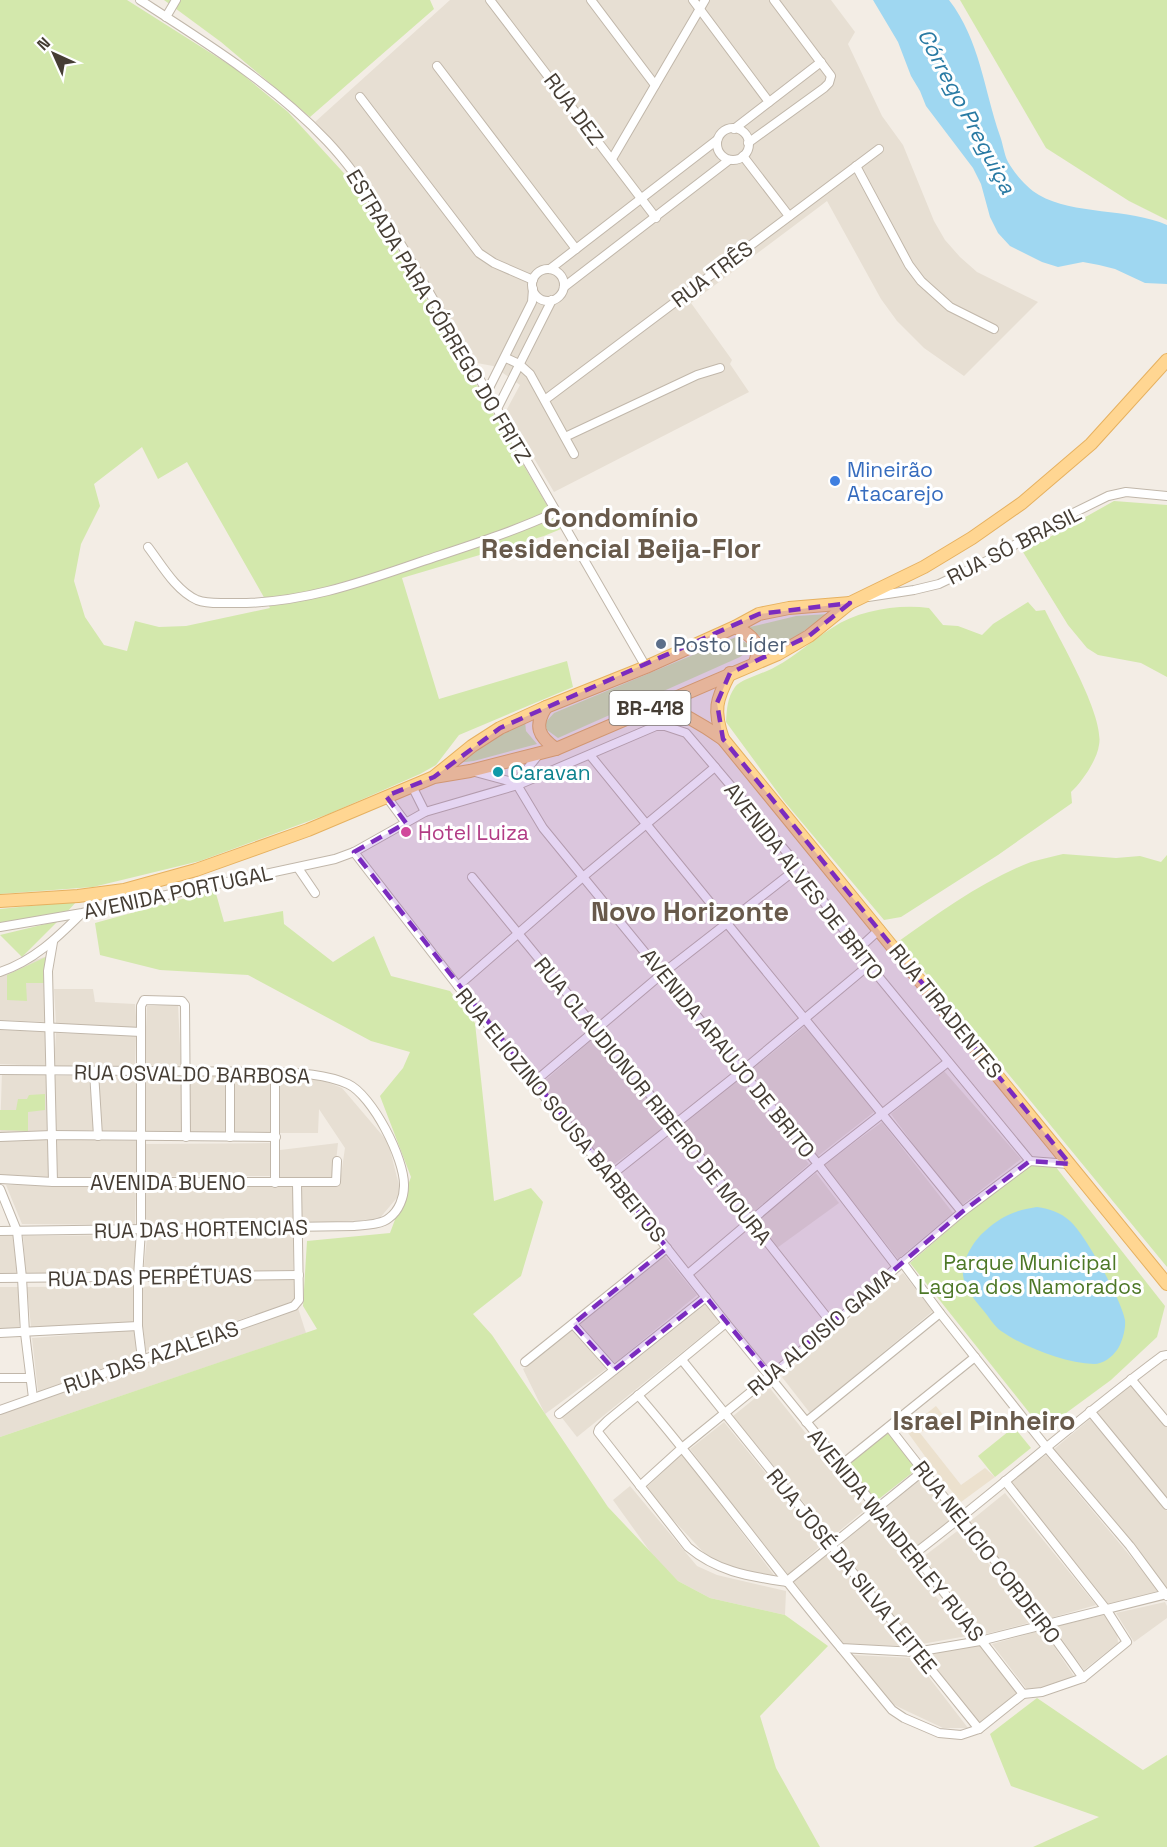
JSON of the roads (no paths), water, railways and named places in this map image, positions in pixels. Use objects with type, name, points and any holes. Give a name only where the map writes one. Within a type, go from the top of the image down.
[{"type":"main road","name":"BR-418","points":[[0,902],[124,890],[240,856],[434,777],[470,771],[556,749],[778,654],[809,636],[855,600],[924,567],[972,538],[1022,503],[1091,444],[1167,360]]},
{"type":"main road","name":"BR-418","points":[[434,777],[472,746],[500,728],[646,667],[759,614],[855,600]]},
{"type":"main road","points":[[735,627],[751,637],[756,644],[759,653],[755,663]]},
{"type":"main road","name":"RUA TIRADENTES","points":[[723,739],[717,720],[717,704],[720,692],[730,673]]},
{"type":"main road","name":"RUA TIRADENTES","points":[[659,704],[696,720],[723,739],[1167,1284]]},
{"type":"main road","points":[[546,707],[539,717],[538,726],[541,735],[556,749]]},
{"type":"street","name":"ESTRADA PARA CÓRREGO DO FRITZ","points":[[140,0],[273,92],[321,135],[351,168],[416,270],[646,667]]},
{"type":"street","points":[[166,17],[176,0]]},
{"type":"street","name":"RUA DEZ","points":[[490,0],[656,218]]},
{"type":"street","points":[[591,0],[655,85]]},
{"type":"street","points":[[693,0],[769,102]]},
{"type":"street","points":[[612,159],[705,0]]},
{"type":"street","points":[[748,142],[829,83],[831,76],[774,0]]},
{"type":"street","points":[[487,392],[532,302],[533,285],[538,273],[550,269],[717,140],[722,133],[734,129],[821,62]]},
{"type":"street","points":[[437,66],[576,249]]},
{"type":"street","points":[[360,97],[479,253],[533,285],[541,299],[552,300]]},
{"type":"street","points":[[497,409],[552,300],[561,294],[564,287],[729,160],[743,156],[748,142],[743,132],[734,129]]},
{"type":"street","points":[[717,140],[719,153],[729,160]]},
{"type":"street","name":"RUA TRÊS","points":[[546,399],[879,149]]},
{"type":"street","points":[[743,156],[789,216]]},
{"type":"street","points":[[856,166],[909,265],[921,281],[950,307],[994,329]]},
{"type":"street","points":[[550,269],[561,276],[564,287]]},
{"type":"street","points":[[506,358],[519,364],[530,374],[546,399],[574,454]]},
{"type":"street","points":[[565,437],[697,375],[720,368]]},
{"type":"street","name":"RUA SÓ BRASIL","points":[[855,600],[939,584],[1108,496],[1126,492],[1167,496]]},
{"type":"street","points":[[148,547],[177,584],[196,599],[206,602],[267,602],[308,596],[349,586],[501,535],[556,512]]},
{"type":"street","name":"AVENIDA ALVES DE BRITO","points":[[354,852],[424,812],[517,784],[656,726],[665,726],[686,733],[798,867],[868,965],[1030,1161]]},
{"type":"street","points":[[470,771],[495,776],[517,784],[539,754]]},
{"type":"street","points":[[590,755],[962,1212]]},
{"type":"street","points":[[458,986],[517,933],[715,767]]},
{"type":"street","name":"AVENIDA ARAUJO DE BRITO","points":[[517,784],[543,828],[940,1313],[1047,1448],[1130,1546],[1167,1595]]},
{"type":"street","points":[[412,786],[424,812]]},
{"type":"street","points":[[386,796],[406,823]]},
{"type":"street","name":"AVENIDA PORTUGAL","points":[[0,927],[298,868],[354,852]]},
{"type":"street","name":"RUA ELIOZINO SOUSA BARBEITOS","points":[[354,852],[533,1083],[770,1375]]},
{"type":"street","points":[[533,1083],[663,973],[798,867]]},
{"type":"street","points":[[298,868],[315,893]]},
{"type":"street","name":"RUA CLAUDIONOR RIBEIRO DE MOURA","points":[[472,877],[833,1325]]},
{"type":"street","points":[[0,972],[24,962],[53,942],[82,912]]},
{"type":"street","points":[[857,950],[880,929]]},
{"type":"street","points":[[53,942],[48,971],[53,1182]]},
{"type":"street","points":[[610,1176],[742,1071],[868,965]]},
{"type":"street","points":[[142,1359],[138,1326],[138,1277],[141,1230],[141,1006],[144,1000],[182,1001],[185,1005],[186,1137]]},
{"type":"street","points":[[0,1025],[141,1032]]},
{"type":"street","points":[[688,1275],[818,1164],[948,1062]]},
{"type":"street","name":"RUA OSVALDO BARBOSA","points":[[0,1070],[275,1072],[307,1074],[349,1084],[361,1094],[390,1139],[402,1173],[403,1192],[398,1209]]},
{"type":"street","points":[[94,1072],[98,1136]]},
{"type":"street","points":[[230,1072],[230,1137]]},
{"type":"street","points":[[275,1072],[275,1183]]},
{"type":"street","points":[[0,1137],[52,1135],[276,1137]]},
{"type":"street","name":"AVENIDA BUENO","points":[[0,1179],[53,1182],[336,1182],[337,1161]]},
{"type":"street","points":[[1030,1161],[1070,1164]]},
{"type":"street","name":"RUA ALOISIO GAMA","points":[[640,1486],[683,1447],[833,1325],[899,1264],[962,1212],[1030,1161]]},
{"type":"street","points":[[297,1183],[299,1275]]},
{"type":"street","points":[[0,1189],[17,1231],[33,1398]]},
{"type":"street","name":"RUA DAS HORTENCIAS","points":[[0,1231],[327,1228],[371,1224],[388,1219],[398,1209]]},
{"type":"street","points":[[525,1362],[667,1248]]},
{"type":"street","name":"RUA DAS PERPÉTUAS","points":[[0,1278],[299,1275]]},
{"type":"street","name":"RUA DAS AZALEIAS","points":[[0,1410],[294,1306],[299,1300],[299,1275]]},
{"type":"street","points":[[559,1414],[706,1297]]},
{"type":"street","points":[[806,1422],[940,1313]]},
{"type":"street","points":[[726,1323],[608,1420],[598,1432],[688,1547],[703,1559],[740,1574],[786,1582],[923,1472]]},
{"type":"street","points":[[573,1324],[614,1370]]},
{"type":"street","points":[[0,1333],[138,1326]]},
{"type":"street","points":[[914,1554],[960,1519],[1090,1411],[1165,1355],[1167,1348]]},
{"type":"street","points":[[841,1465],[975,1357]]},
{"type":"street","name":"RUA JOSÉ DA SILVA LEITEE","points":[[682,1360],[979,1729]]},
{"type":"street","name":"AVENIDA WANDERLEY RUAS","points":[[770,1375],[1023,1694]]},
{"type":"street","points":[[0,1378],[30,1378]]},
{"type":"street","points":[[1131,1379],[1167,1422]]},
{"type":"street","points":[[638,1395],[683,1447],[786,1582],[881,1699],[904,1718],[939,1733],[961,1735],[979,1729],[1023,1694],[1042,1692],[1083,1678],[1127,1642],[1106,1609],[1005,1481]]},
{"type":"street","points":[[1090,1411],[1167,1505]]},
{"type":"street","name":"RUA NELICIO CORDEIRO","points":[[889,1427],[960,1519],[1046,1624],[1083,1678]]},
{"type":"street","points":[[841,1648],[916,1652],[980,1641],[1167,1595]]},
{"type":"water","name":"Córrego Preguiça","points":[[873,0],[949,0],[975,48],[1005,156],[1014,171],[1035,192],[1053,201],[1084,209],[1136,216],[1167,225],[1167,284],[1145,283],[1115,269],[1083,262],[1058,267],[1042,262],[1010,246],[998,233],[990,217],[981,184],[973,168],[926,106],[898,42]]},
{"type":"water","points":[[1037,1207],[1059,1213],[1077,1228],[1102,1268],[1117,1298],[1125,1320],[1124,1332],[1117,1350],[1101,1363],[1083,1363],[1058,1358],[1011,1337],[994,1324],[965,1285],[964,1263],[981,1235],[1009,1214]]},
{"type":"place","name":"Mineirão Atacarejo","points":[[835,481]]},
{"type":"place","name":"Posto Líder","points":[[661,644]]},
{"type":"place","name":"Caravan","points":[[498,772]]},
{"type":"place","name":"Hotel Luiza","points":[[406,832]]},
{"type":"district","name":"Condomínio Residencial Beija-Flor","points":[[621,532]]},
{"type":"district","name":"Novo Horizonte","points":[[690,911]]},
{"type":"district","name":"Israel Pinheiro","points":[[984,1420]]},
{"type":"park label","name":"Parque Municipal Lagoa dos Namorados","points":[[1030,1274]]}]
